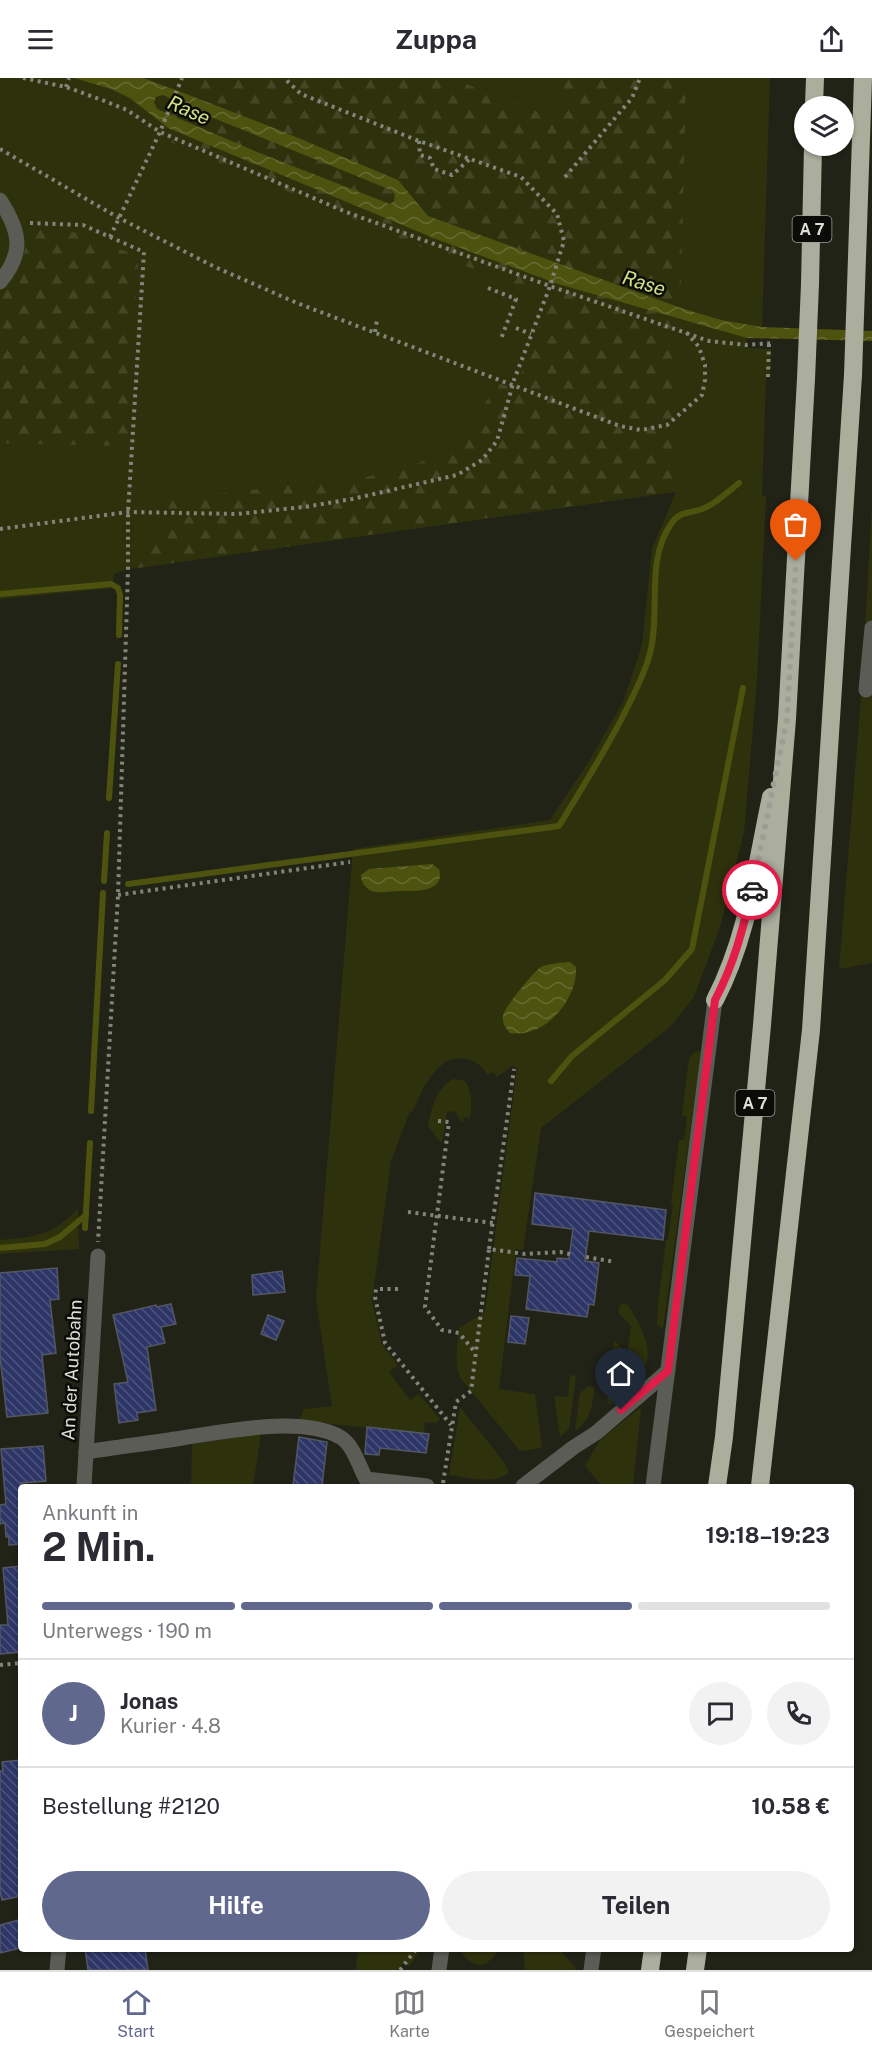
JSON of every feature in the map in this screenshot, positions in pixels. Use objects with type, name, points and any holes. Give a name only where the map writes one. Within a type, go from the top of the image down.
[{"type":"highway","points":[[814,96],[815,78]]},
{"type":"highway","name":"A 7","points":[[760,1484],[811,1030],[853,375],[863,78]]},
{"type":"highway","name":"A 7","points":[[717,1484],[725,1425],[762,1025],[787,719],[806,379],[813,156]]},
{"type":"highway","points":[[715,1000],[729,973],[742,935],[787,719]]},
{"type":"highway","points":[[650,1970],[652,1952]]},
{"type":"highway","points":[[695,1970],[697,1952]]},
{"type":"street","points":[[0,200],[15,225],[18,247],[14,260],[0,282]]},
{"type":"street","points":[[866,690],[872,628]]},
{"type":"street","points":[[653,1484],[715,1000]]},
{"type":"street","name":"An der Autobahn","points":[[84,1484],[98,1256]]},
{"type":"street","points":[[527,1483],[596,1433],[668,1371]]},
{"type":"street","points":[[86,1452],[277,1426],[297,1427],[339,1437],[348,1444],[366,1479],[410,1484]]},
{"type":"street","points":[[57,1970],[58,1952]]},
{"type":"street","points":[[439,1970],[441,1952]]},
{"type":"street","points":[[591,1970],[593,1952]]},
{"type":"path","points":[[23,78],[66,87],[127,110],[160,132],[346,212],[550,286],[709,341],[747,345],[771,343],[768,377]]},
{"type":"path","points":[[66,87],[69,78]]},
{"type":"path","points":[[110,237],[160,132],[182,78]]},
{"type":"path","points":[[0,529],[129,512],[237,514],[304,507],[397,490],[457,475],[482,460],[497,441],[513,384],[550,286],[564,241],[557,214],[521,177],[419,141],[301,94],[284,78]]},
{"type":"path","points":[[565,177],[632,98],[640,78]]},
{"type":"path","points":[[419,141],[420,155],[430,158],[434,169],[452,175],[470,159]]},
{"type":"path","points":[[0,149],[119,218],[214,267],[297,303],[620,426],[640,430],[667,425],[702,395],[705,365],[699,347],[686,332]]},
{"type":"path","points":[[15,225],[34,223],[83,225],[144,252],[129,512],[117,895],[98,1256]]},
{"type":"path","points":[[488,288],[516,298],[501,339]]},
{"type":"path","points":[[375,332],[377,320]]},
{"type":"path","points":[[516,328],[531,334]]},
{"type":"path","points":[[117,895],[350,862]]},
{"type":"path","points":[[443,1484],[456,1402],[471,1391],[514,1069]]},
{"type":"path","points":[[438,1121],[449,1122],[425,1307],[442,1330],[459,1333],[476,1353]]},
{"type":"path","points":[[408,1212],[493,1223]]},
{"type":"path","points":[[489,1249],[525,1254],[560,1252],[570,1254]]},
{"type":"path","points":[[586,1257],[615,1262]]},
{"type":"path","points":[[398,1289],[376,1289],[375,1298],[385,1343],[452,1426]]},
{"type":"path","points":[[0,1665],[18,1663]]},
{"type":"path","points":[[400,1970],[414,1952]]},
{"type":"green space","points":[[0,78],[770,78],[762,327],[747,338],[747,348],[771,349],[770,377],[766,378],[762,495],[766,496],[757,680],[744,832],[720,927],[694,997],[670,1027],[541,1128],[523,1250],[516,1249],[499,1389],[535,1394],[542,1448],[520,1451],[461,1379],[457,1367],[459,1328],[485,1312],[517,1068],[512,1066],[497,1077],[493,1072],[488,1075],[478,1064],[466,1059],[456,1058],[439,1067],[426,1084],[412,1112],[410,1111],[391,1161],[372,1301],[382,1345],[398,1365],[389,1372],[410,1400],[419,1394],[440,1419],[436,1423],[425,1422],[424,1433],[299,1421],[304,1409],[332,1406],[316,1299],[353,849],[550,820],[588,763],[623,702],[642,645],[652,549],[676,492],[129,569],[114,574],[113,588],[0,599]]},
{"type":"green space","points":[[186,78],[451,78],[564,122],[560,78],[686,78],[676,491],[138,568],[173,499],[366,477],[419,463],[461,441],[498,383],[516,389],[552,292],[548,290],[530,291],[492,277],[163,139]]},
{"type":"green space","points":[[59,227],[138,256],[127,446],[0,443],[0,295],[23,260],[28,231]]},
{"type":"green space","points":[[872,505],[872,963],[839,969],[861,698]]},
{"type":"green space","points":[[696,1051],[701,1052],[663,1329],[657,1325],[658,1305],[673,1204],[671,1204],[679,1140],[684,1140],[687,1117],[682,1115],[689,1058]]},
{"type":"green space","points":[[453,1079],[465,1081],[468,1085],[471,1099],[470,1118],[464,1117],[463,1124],[455,1112],[447,1111],[442,1144],[428,1126],[438,1094]]},
{"type":"green space","points":[[78,1208],[79,1249],[0,1254],[0,1240],[43,1233],[61,1224]]},
{"type":"green space","points":[[621,1303],[628,1305],[638,1322],[648,1349],[647,1360],[636,1381],[610,1405],[607,1402],[614,1340],[627,1354],[631,1326],[618,1312]]},
{"type":"green space","points":[[570,1375],[576,1376],[569,1429],[560,1437],[554,1396],[568,1397]]},
{"type":"green space","points":[[589,1386],[594,1388],[592,1407],[584,1422],[575,1431],[580,1393]]},
{"type":"green space","points":[[460,1407],[504,1462],[509,1472],[489,1480],[449,1475]]},
{"type":"green space","points":[[641,1407],[633,1484],[600,1484],[585,1466],[600,1440]]},
{"type":"green space","points":[[261,1433],[253,1484],[191,1484],[192,1444]]},
{"type":"green space","points":[[358,1952],[420,1952],[408,1967],[406,1960],[396,1970],[356,1970]]},
{"type":"green space","points":[[461,1952],[497,1952],[490,1961],[480,1965]]},
{"type":"green space","points":[[523,1952],[562,1952],[576,1968],[575,1970],[525,1970]]},
{"type":"water","points":[[74,78],[143,78],[181,92],[398,180],[428,216],[681,308],[721,320],[762,327],[872,331],[872,341],[747,338],[558,284],[436,239],[168,128],[130,98],[111,89]],"holes":[[[163,95],[189,108],[391,190],[395,195],[394,201],[390,204],[257,152],[157,109],[154,102],[156,97]]]},
{"type":"water","points":[[432,864],[439,869],[440,877],[438,883],[427,889],[375,892],[367,888],[361,878],[361,875],[369,869]]},
{"type":"water","points":[[570,962],[576,967],[575,980],[565,1004],[556,1015],[535,1030],[510,1033],[504,1024],[503,1016],[526,982],[541,967]]},
{"type":"building","points":[[535,1193],[666,1210],[663,1240],[589,1231],[585,1261],[599,1263],[594,1305],[589,1304],[587,1317],[526,1309],[530,1276],[515,1275],[517,1258],[557,1262],[557,1258],[569,1259],[573,1229],[532,1224]]},
{"type":"building","points":[[57,1268],[59,1299],[50,1300],[56,1353],[42,1355],[48,1413],[7,1417],[0,1357],[0,1273]]},
{"type":"building","points":[[282,1271],[285,1292],[253,1295],[252,1275]]},
{"type":"building","points":[[171,1304],[176,1324],[161,1327],[165,1343],[147,1347],[156,1410],[137,1413],[138,1420],[119,1423],[114,1384],[128,1382],[113,1315],[156,1305],[157,1307]]},
{"type":"building","points":[[268,1315],[284,1321],[276,1340],[261,1334]]},
{"type":"building","points":[[511,1316],[529,1318],[525,1344],[508,1342]]},
{"type":"building","points":[[367,1427],[429,1434],[426,1453],[380,1448],[379,1455],[365,1454]]},
{"type":"building","points":[[299,1437],[327,1442],[322,1484],[293,1484]]},
{"type":"building","points":[[43,1446],[46,1481],[18,1484],[18,1544],[9,1545],[5,1523],[0,1524],[0,1505],[6,1504],[1,1449]]},
{"type":"building","points":[[18,1566],[18,1652],[0,1654],[0,1625],[8,1625],[3,1568]]},
{"type":"building","points":[[18,1760],[18,1897],[2,1900],[0,1891],[0,1771],[3,1771],[2,1762]]},
{"type":"building","points":[[18,1920],[18,1949],[0,1953],[0,1925]]},
{"type":"building","points":[[86,1952],[146,1952],[148,1970],[88,1970]]},
{"type":"waterway","points":[[128,884],[559,826],[613,735],[646,666],[653,637],[656,570],[663,539],[677,517],[706,507],[739,483]]},
{"type":"waterway","points":[[0,594],[111,584],[118,588],[120,595],[119,635]]},
{"type":"waterway","points":[[109,798],[118,664]]},
{"type":"waterway","points":[[551,1081],[572,1056],[665,980],[692,949],[743,688]]},
{"type":"waterway","points":[[104,881],[107,833]]},
{"type":"waterway","points":[[91,1111],[103,893]]},
{"type":"waterway","points":[[85,1228],[90,1143]]},
{"type":"waterway","points":[[0,1248],[45,1244],[60,1237],[86,1215]]},
{"type":"way so far","points":[[752,890],[787,719],[796,561]]},
{"type":"route","points":[[621,1410],[668,1371],[715,1000],[729,973],[742,935],[752,890]]},
{"type":"water label","name":"Rase","points":[[189,110]]},
{"type":"water label","name":"Rase","points":[[644,283]]}]
